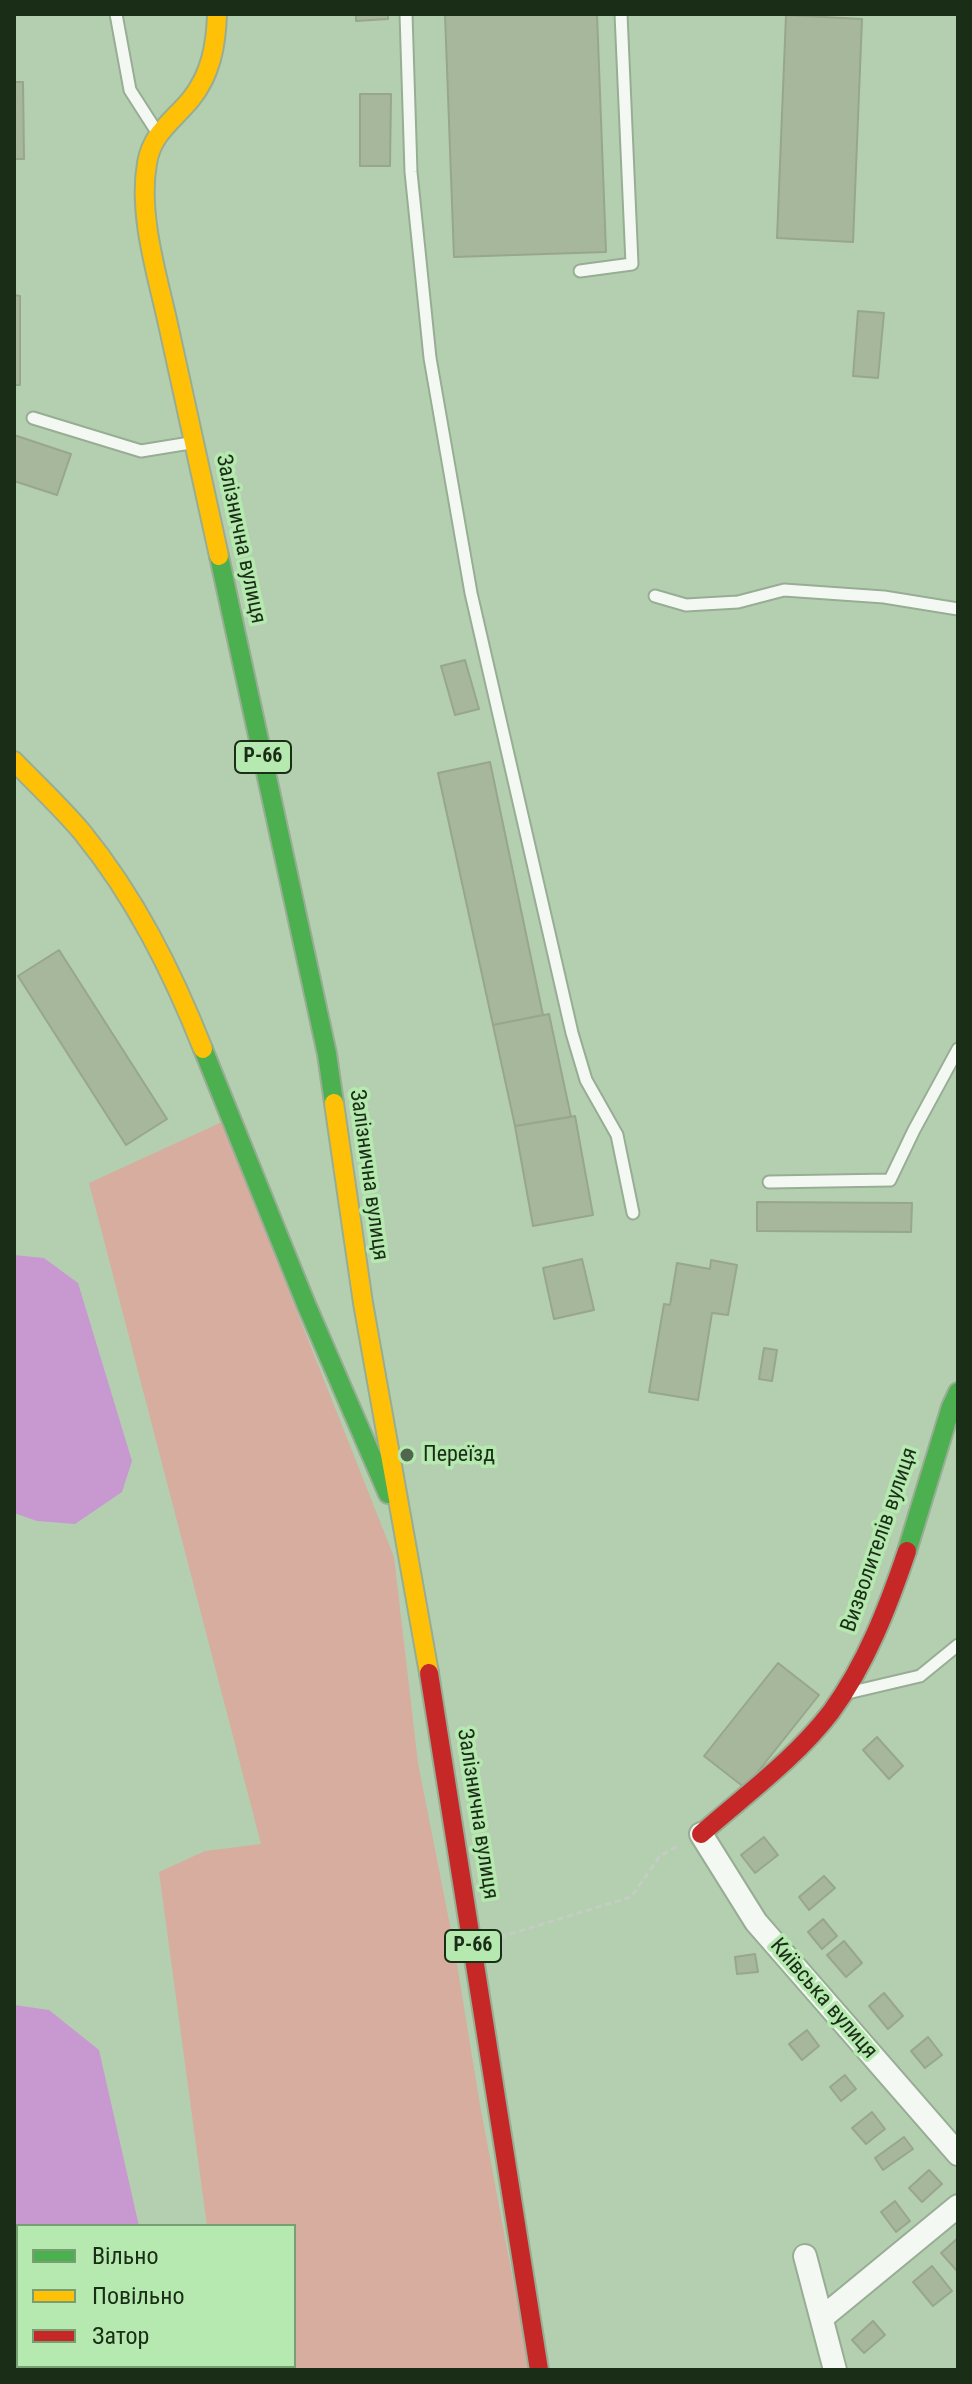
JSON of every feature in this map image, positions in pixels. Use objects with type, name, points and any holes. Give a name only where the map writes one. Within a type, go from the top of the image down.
[{"type":"main road","name":"Залізнична вулиця","points":[[217,14],[212,64],[192,97],[150,146],[146,163],[147,213],[157,272],[327,1054],[363,1303],[441,1739],[539,2370]]},
{"type":"main road","points":[[14,761],[89,842],[138,910],[182,996],[306,1304],[400,1522]]},
{"type":"main road","name":"Визволителів вулиця","points":[[701,1834],[807,1740],[844,1694],[871,1642],[894,1585],[958,1392]]},
{"type":"street","name":"Київська вулиця","points":[[701,1834],[756,1922],[958,2154]]},
{"type":"street","points":[[823,2317],[958,2206]]},
{"type":"street","points":[[805,2256],[835,2370]]},
{"type":"lane","points":[[116,14],[130,90],[158,133]]},
{"type":"lane","points":[[406,14],[411,172],[430,358],[471,593],[572,1033],[586,1080],[617,1135],[633,1213]]},
{"type":"lane","points":[[580,271],[632,264],[621,14]]},
{"type":"lane","points":[[33,418],[141,451],[194,442]]},
{"type":"lane","points":[[655,596],[686,605],[738,602],[784,590],[884,597],[958,609]]},
{"type":"lane","points":[[769,1182],[890,1180],[958,1049]]},
{"type":"lane","points":[[844,1694],[920,1676],[958,1645]]},
{"type":"path","points":[[473,1944],[631,1897],[660,1856],[701,1834]]},
{"type":"shaded area","points":[[222,1122],[394,1557],[418,1763],[530,2370],[226,2370],[296,2368],[296,2224],[207,2224],[159,1872],[205,1851],[261,1844],[89,1183]]},
{"type":"shaded area","points":[[14,1255],[44,1258],[78,1283],[132,1461],[122,1492],[75,1524],[37,1521],[14,1513]]},
{"type":"shaded area","points":[[14,2005],[49,2010],[99,2050],[139,2224],[16,2224],[16,2368],[172,2370],[14,2370]]},
{"type":"building","points":[[356,14],[388,14],[388,19],[356,21]]},
{"type":"building","points":[[445,14],[597,14],[606,252],[454,257]]},
{"type":"building","points":[[786,15],[862,19],[853,242],[777,238]]},
{"type":"building","points":[[14,82],[23,82],[24,159],[14,159]]},
{"type":"building","points":[[360,94],[391,94],[390,166],[360,166]]},
{"type":"building","points":[[14,295],[20,296],[20,385],[14,385]]},
{"type":"building","points":[[858,311],[884,313],[878,378],[853,376]]},
{"type":"building","points":[[14,435],[71,454],[57,495],[14,481]]},
{"type":"building","points":[[465,660],[479,709],[455,715],[441,666]]},
{"type":"building","points":[[490,762],[543,1015],[493,1025],[438,773]]},
{"type":"building","points":[[59,950],[167,1119],[126,1145],[18,976]]},
{"type":"building","points":[[549,1014],[571,1117],[515,1126],[493,1025]]},
{"type":"building","points":[[575,1116],[593,1215],[533,1226],[515,1126]]},
{"type":"building","points":[[757,1202],[912,1203],[911,1232],[757,1231]]},
{"type":"building","points":[[582,1259],[594,1310],[554,1319],[543,1268]]},
{"type":"building","points":[[711,1260],[737,1265],[728,1315],[712,1313],[698,1400],[649,1392],[664,1304],[670,1305],[677,1263],[710,1269]]},
{"type":"building","points":[[764,1348],[777,1350],[772,1381],[759,1379]]},
{"type":"building","points":[[778,1663],[819,1695],[745,1788],[704,1756]]},
{"type":"building","points":[[877,1737],[903,1766],[889,1779],[863,1750]]},
{"type":"building","points":[[764,1837],[778,1855],[755,1873],[741,1855]]},
{"type":"building","points":[[824,1876],[835,1888],[809,1910],[799,1897]]},
{"type":"building","points":[[823,1919],[837,1936],[822,1949],[808,1932]]},
{"type":"building","points":[[844,1941],[862,1963],[846,1977],[827,1955]]},
{"type":"building","points":[[755,1954],[758,1972],[737,1974],[735,1957]]},
{"type":"building","points":[[884,1993],[903,2016],[888,2029],[869,2006]]},
{"type":"building","points":[[807,2030],[819,2046],[802,2060],[789,2044]]},
{"type":"building","points":[[928,2037],[942,2055],[925,2068],[911,2051]]},
{"type":"building","points":[[845,2075],[856,2089],[841,2101],[830,2087]]},
{"type":"building","points":[[872,2112],[885,2129],[866,2144],[852,2128]]},
{"type":"building","points":[[904,2137],[913,2149],[883,2170],[875,2158]]},
{"type":"building","points":[[929,2170],[942,2184],[922,2202],[909,2188]]},
{"type":"building","points":[[895,2201],[910,2221],[896,2232],[881,2212]]},
{"type":"building","points":[[958,2238],[958,2272],[941,2253]]},
{"type":"building","points":[[932,2266],[952,2291],[933,2306],[913,2282]]},
{"type":"building","points":[[873,2321],[885,2335],[864,2353],[852,2340]]},
{"type":"traffic: fast","points":[[219,556],[327,1054],[334,1103]]},
{"type":"traffic: fast","points":[[203,1049],[306,1304],[388,1494]]},
{"type":"traffic: fast","points":[[907,1551],[958,1392]]},
{"type":"traffic: slow","points":[[217,14],[214,48],[203,80],[191,99],[153,143],[147,163],[145,203],[154,265],[219,556]]},
{"type":"traffic: slow","points":[[14,761],[82,832],[119,882],[165,963],[203,1049]]},
{"type":"traffic: slow","points":[[334,1103],[363,1303],[429,1673]]},
{"type":"traffic: jam","points":[[701,1834],[786,1761],[831,1712],[844,1694],[875,1634],[907,1551]]},
{"type":"traffic: jam","points":[[429,1673],[539,2370]]},
{"type":"place","name":"Переїзд","points":[[407,1455]]}]
